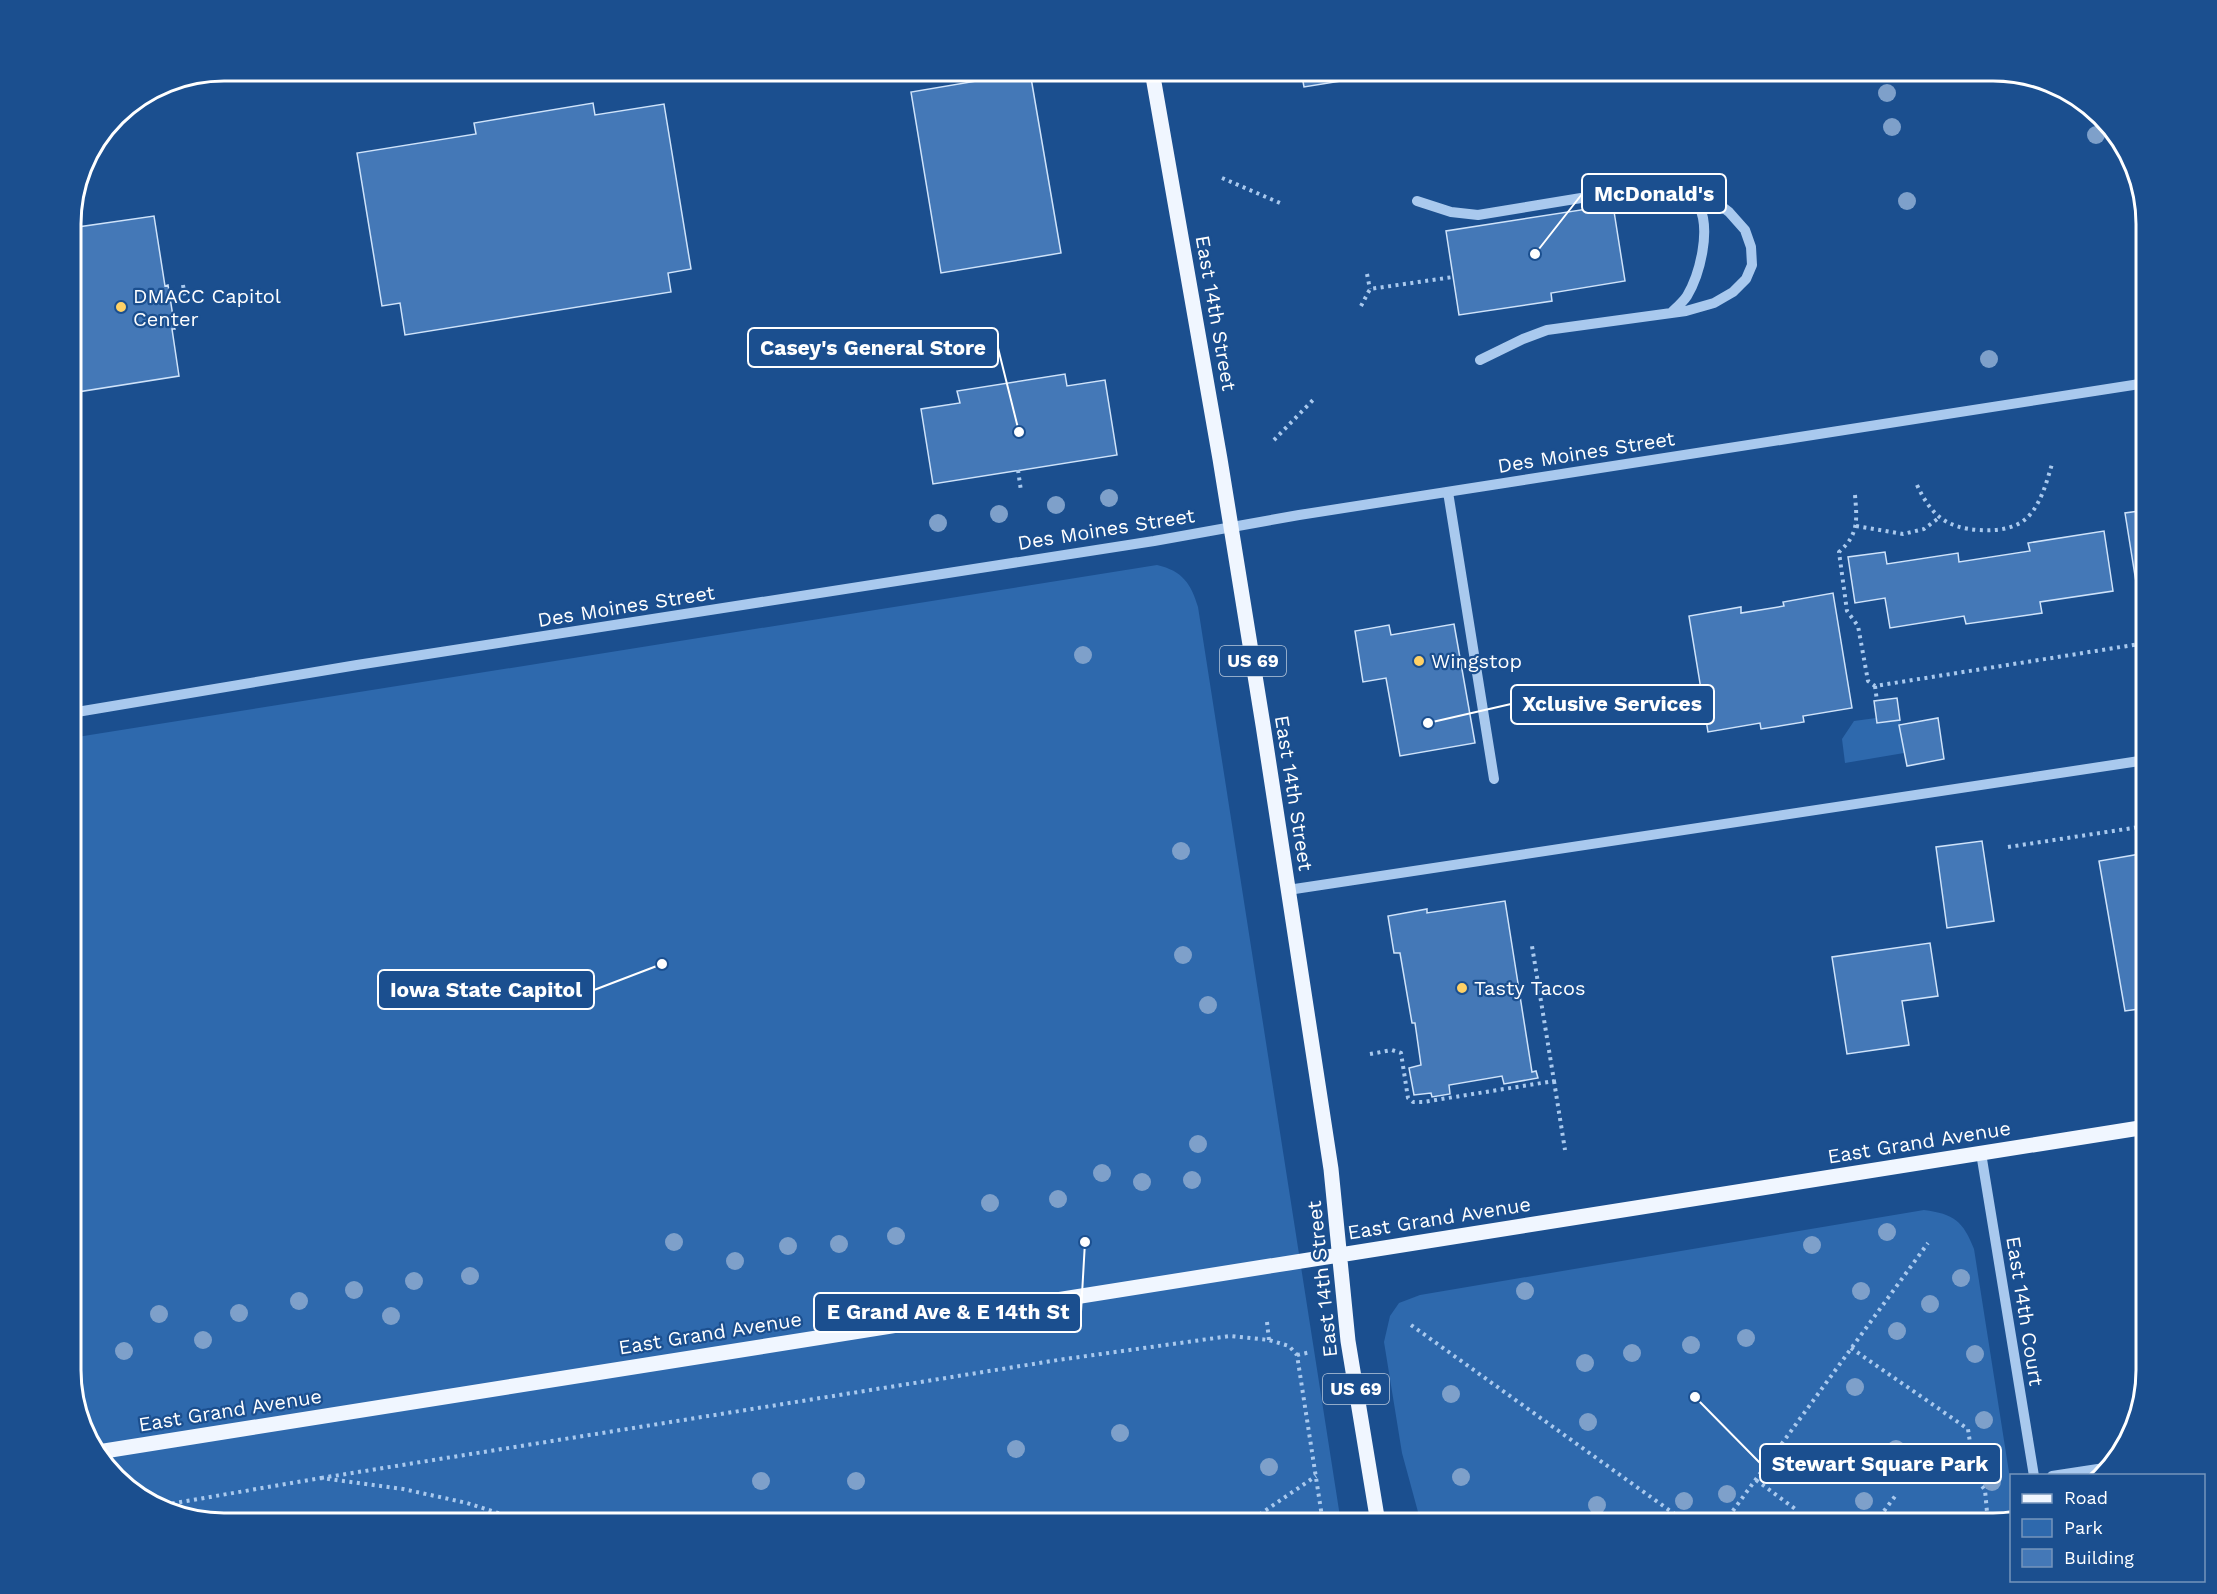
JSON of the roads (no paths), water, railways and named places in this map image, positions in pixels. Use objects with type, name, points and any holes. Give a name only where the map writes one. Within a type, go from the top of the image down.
[{"type":"main road","name":"East 14th Street","points":[[1154,81],[1230,527],[1288,890],[1331,1169],[1348,1341],[1376,1513]]},
{"type":"main road","name":"East Grand Avenue","points":[[106,1451],[2136,1129]]},
{"type":"street","points":[[1671,313],[1687,297],[1697,273],[1706,223],[1698,204],[1677,186]]},
{"type":"street","points":[[1417,201],[1451,212],[1478,215],[1648,187],[1677,186],[1708,196],[1729,212],[1745,230],[1752,265],[1746,279],[1733,292],[1714,303],[1671,313],[1547,330],[1480,360]]},
{"type":"street","name":"Des Moines Street","points":[[81,711],[357,665],[507,644],[1448,492],[2136,385]]},
{"type":"street","points":[[1448,492],[1494,779]]},
{"type":"street","points":[[1288,890],[2136,762]]},
{"type":"street","name":"East 14th Court","points":[[1980,1153],[2034,1474]]},
{"type":"street","points":[[2065,1474],[2095,1469]]},
{"type":"place","name":"McDonald's","points":[[1535,254]]},
{"type":"place","name":"DMACC Capitol Center","points":[[121,307]]},
{"type":"place","name":"Casey's General Store","points":[[1019,432]]},
{"type":"place","name":"Wingstop","points":[[1419,661]]},
{"type":"place","name":"Xclusive Services","points":[[1428,723]]},
{"type":"place","name":"Iowa State Capitol","points":[[662,964]]},
{"type":"place","name":"Tasty Tacos","points":[[1462,988]]},
{"type":"place","name":"E Grand Ave & E 14th St","points":[[1085,1242]]},
{"type":"place","name":"Stewart Square Park","points":[[1695,1397]]}]
